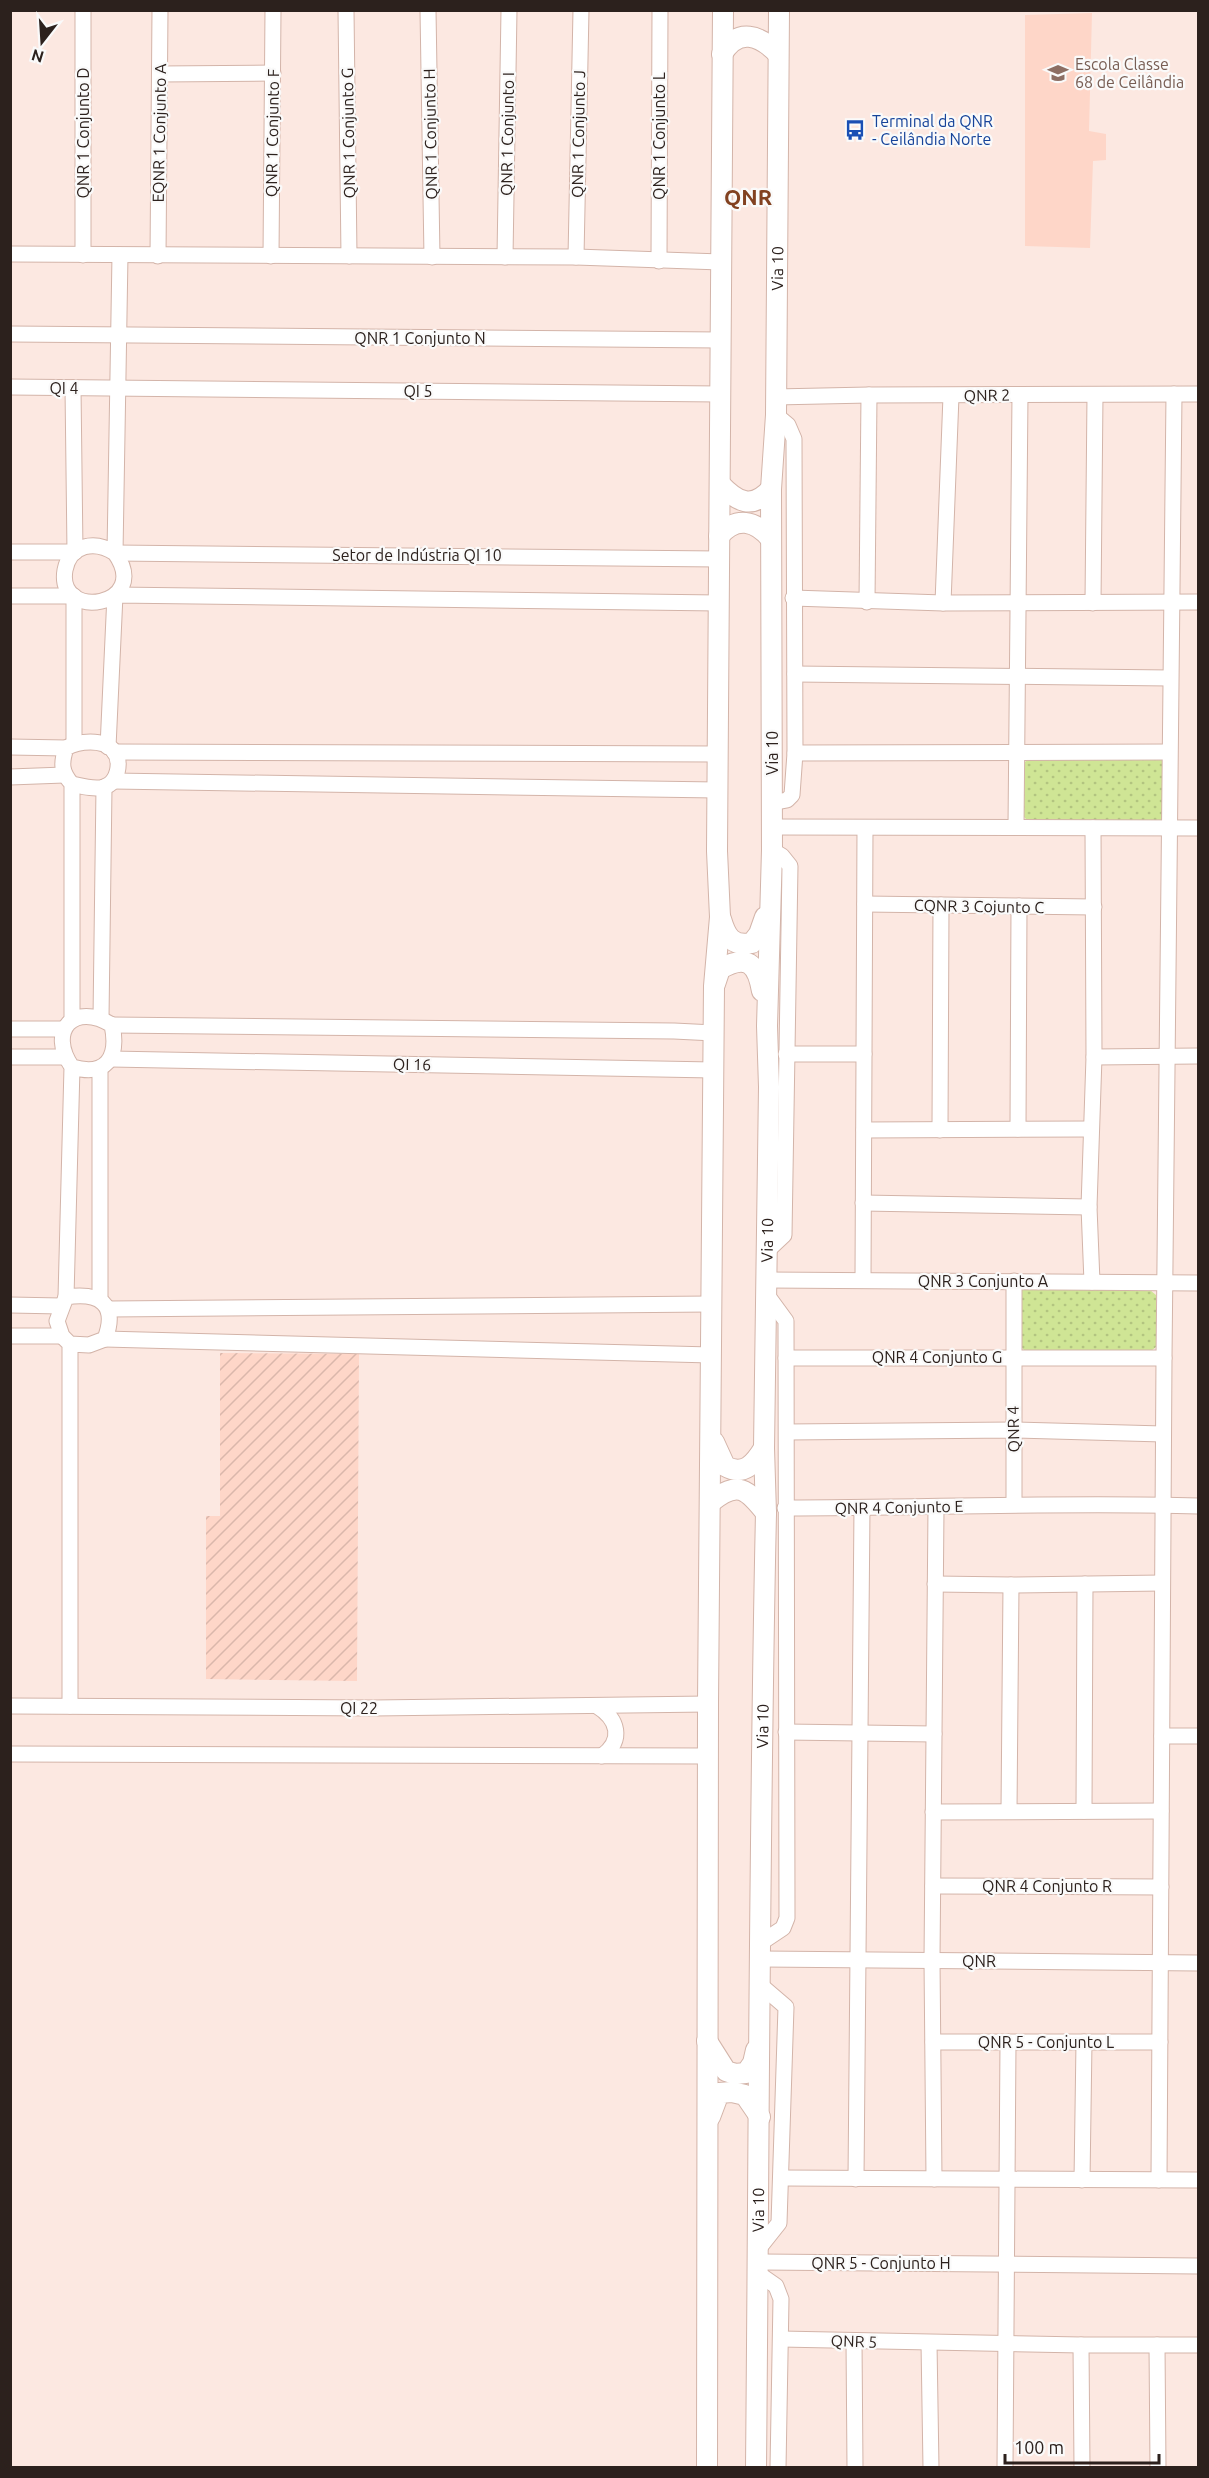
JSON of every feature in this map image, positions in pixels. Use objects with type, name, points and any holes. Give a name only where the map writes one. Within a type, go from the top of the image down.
[{"type":"main road","points":[[706,2468],[708,1704],[714,986],[720,916],[717,754],[723,10]]},
{"type":"main road","name":"Via 10","points":[[756,2468],[756,2262],[760,2117],[758,1983],[766,1514],[764,1448],[767,1288],[768,907],[772,850],[771,489],[775,406],[779,10]]},
{"type":"main road","points":[[723,54],[728,44],[743,36],[767,43],[778,54]]},
{"type":"main road","points":[[720,484],[730,495],[740,501],[753,502],[763,498],[771,489]]},
{"type":"main road","points":[[719,536],[727,527],[744,522],[765,532],[771,539]]},
{"type":"main road","points":[[720,916],[726,934],[736,943],[752,943],[759,934],[768,907]]},
{"type":"main road","points":[[714,986],[720,969],[729,964],[739,962],[753,966],[758,970],[767,1026]]},
{"type":"main road","points":[[711,1434],[722,1460],[730,1469],[747,1468],[757,1460],[764,1448]]},
{"type":"main road","points":[[711,1502],[730,1489],[742,1490],[748,1493],[766,1514]]},
{"type":"main road","points":[[707,2041],[726,2071],[735,2074],[746,2073],[753,2063],[758,2043]]},
{"type":"main road","points":[[706,2127],[719,2094],[732,2092],[744,2095],[760,2117]]},
{"type":"street","name":"QNR 1 Conjunto D","points":[[83,10],[83,255]]},
{"type":"street","name":"EQNR 1 Conjunto A","points":[[158,256],[160,10]]},
{"type":"street","name":"QNR 1 Conjunto F","points":[[271,256],[273,10]]},
{"type":"street","name":"QNR 1 Conjunto G","points":[[346,10],[349,256]]},
{"type":"street","name":"QNR 1 Conjunto H","points":[[428,10],[432,257]]},
{"type":"street","name":"QNR 1 Conjunto I","points":[[506,257],[509,10]]},
{"type":"street","name":"QNR 1 Conjunto J","points":[[576,257],[581,10]]},
{"type":"street","name":"QNR 1 Conjunto L","points":[[659,261],[660,10]]},
{"type":"street","points":[[160,74],[273,72]]},
{"type":"street","points":[[10,254],[576,257],[721,262]]},
{"type":"street","points":[[115,553],[120,255]]},
{"type":"street","name":"QNR 1 Conjunto N","points":[[10,334],[720,340]]},
{"type":"street","name":"QI 4","points":[[10,387],[117,388]]},
{"type":"street","points":[[73,388],[75,552]]},
{"type":"street","name":"QI 5","points":[[117,388],[720,394]]},
{"type":"street","points":[[1016,827],[1020,394]]},
{"type":"street","points":[[1159,2180],[1168,829],[1174,394]]},
{"type":"street","name":"QNR 2","points":[[775,406],[869,395],[1198,394]]},
{"type":"street","points":[[867,602],[869,395]]},
{"type":"street","points":[[1093,603],[1095,395]]},
{"type":"street","points":[[943,603],[951,396]]},
{"type":"street","points":[[771,803],[787,800],[792,795],[795,753],[794,439],[775,406]]},
{"type":"street","points":[[95,545],[106,547],[115,553],[124,573],[122,584],[115,595],[106,602],[95,604],[84,602],[74,596],[67,586],[64,574],[67,561],[75,552],[84,546],[95,545]]},
{"type":"street","points":[[10,552],[75,552]]},
{"type":"street","name":"Setor de Indústria QI 10","points":[[115,553],[719,559]]},
{"type":"street","points":[[115,595],[718,603]]},
{"type":"street","points":[[105,1339],[110,1325],[104,1304],[106,1064],[115,1042],[106,1022],[109,784],[119,766],[111,749],[115,595]]},
{"type":"street","points":[[10,596],[74,596]]},
{"type":"street","points":[[70,1706],[66,1340],[57,1321],[64,1302],[68,1062],[62,1044],[68,1024],[68,780],[62,761],[70,746],[74,596]]},
{"type":"street","points":[[793,598],[867,602],[1018,604],[1198,602]]},
{"type":"street","points":[[795,674],[1170,678]]},
{"type":"street","points":[[10,747],[70,746],[89,741],[111,749],[717,754]]},
{"type":"street","points":[[795,753],[1169,752]]},
{"type":"street","points":[[10,777],[109,784],[717,790]]},
{"type":"street","points":[[771,827],[1198,828]]},
{"type":"street","points":[[863,1280],[865,828]]},
{"type":"street","points":[[1092,1282],[1089,1207],[1094,1057],[1094,828]]},
{"type":"street","points":[[767,1251],[784,1235],[790,866],[783,856],[772,850]]},
{"type":"street","name":"CQNR 3 Cojunto C","points":[[865,904],[1094,907]]},
{"type":"street","points":[[940,1130],[941,905]]},
{"type":"street","points":[[1018,1129],[1019,906]]},
{"type":"street","points":[[10,1029],[68,1024],[89,1015],[106,1022],[714,1033]]},
{"type":"street","points":[[786,1054],[864,1054]]},
{"type":"street","points":[[1094,1057],[1198,1056]]},
{"type":"street","points":[[10,1057],[68,1062],[87,1071],[106,1064]]},
{"type":"street","name":"QI 16","points":[[106,1064],[713,1070]]},
{"type":"street","points":[[864,1130],[1090,1129]]},
{"type":"street","points":[[863,1203],[1089,1207]]},
{"type":"street","name":"QNR 3 Conjunto A","points":[[767,1288],[863,1280],[1198,1282]]},
{"type":"street","name":"QNR 4 Conjunto G","points":[[786,1358],[1012,1356],[1014,1281]]},
{"type":"street","points":[[759,1951],[783,1928],[787,1918],[786,1321],[767,1288]]},
{"type":"street","points":[[10,1305],[64,1302],[82,1295],[104,1304],[711,1304]]},
{"type":"street","points":[[10,1336],[66,1340],[89,1345],[105,1339],[711,1355]]},
{"type":"street","points":[[1012,1356],[1164,1358]]},
{"type":"street","name":"QNR 4","points":[[1012,1356],[1014,1504]]},
{"type":"street","points":[[787,1432],[1013,1430],[1163,1434]]},
{"type":"street","points":[[1014,1504],[1198,1506]]},
{"type":"street","name":"QNR 4 Conjunto E","points":[[785,1508],[936,1508],[1014,1504]]},
{"type":"street","points":[[856,2179],[862,1508]]},
{"type":"street","points":[[934,2179],[932,1960],[936,1508]]},
{"type":"street","points":[[935,1584],[1162,1583]]},
{"type":"street","points":[[1084,1811],[1085,1584]]},
{"type":"street","points":[[1009,1811],[1011,1585]]},
{"type":"street","name":"QI 22","points":[[10,1706],[374,1708],[708,1704]]},
{"type":"street","points":[[597,1706],[606,1712],[617,1728],[617,1735],[612,1746],[602,1756]]},
{"type":"street","points":[[786,1732],[934,1734]]},
{"type":"street","points":[[1162,1736],[1198,1736]]},
{"type":"street","points":[[10,1755],[708,1756]]},
{"type":"street","points":[[933,1812],[1161,1811]]},
{"type":"street","name":"QNR 4 Conjunto R","points":[[933,1886],[1161,1887]]},
{"type":"street","name":"QNR","points":[[759,1951],[859,1960],[1198,1962]]},
{"type":"street","points":[[758,1983],[786,2007],[779,2223],[756,2262],[776,2286],[781,2299],[778,2468]]},
{"type":"street","name":"QNR 5 - Conjunto L","points":[[933,2042],[1160,2042]]},
{"type":"street","points":[[1005,2468],[1008,2042]]},
{"type":"street","points":[[1082,2180],[1084,2042]]},
{"type":"street","points":[[782,2178],[1198,2180]]},
{"type":"street","name":"QNR 5 - Conjunto H","points":[[756,2262],[1198,2266]]},
{"type":"street","name":"QNR 5","points":[[781,2339],[930,2343],[1198,2345]]},
{"type":"street","points":[[854,2341],[855,2468]]},
{"type":"street","points":[[930,2343],[932,2468]]},
{"type":"street","points":[[1081,2345],[1082,2468]]},
{"type":"street","points":[[1157,2345],[1158,2468]]},
{"type":"shaded area","name":"Escola Classe 68 de Ceilândia","points":[[1092,13],[1089,131],[1106,134],[1106,160],[1093,161],[1090,248],[1025,246],[1025,15]]},
{"type":"shaded area","points":[[220,1353],[359,1354],[357,1681],[206,1679],[206,1516],[220,1516]]},
{"type":"green space","points":[[1029,758],[1159,759],[1164,761],[1163,818],[1160,822],[1028,821],[1023,816],[1024,763]]},
{"type":"green space","points":[[1024,1287],[1150,1290],[1156,1295],[1156,1347],[1151,1351],[1025,1351],[1019,1345],[1019,1292]]},
{"type":"place","name":"Escola Classe 68 de Ceilândia","points":[[1058,73]]},
{"type":"place","name":"Terminal da QNR - Ceilândia Norte","points":[[855,130]]},
{"type":"district","name":"QNR","points":[[748,197]]}]
